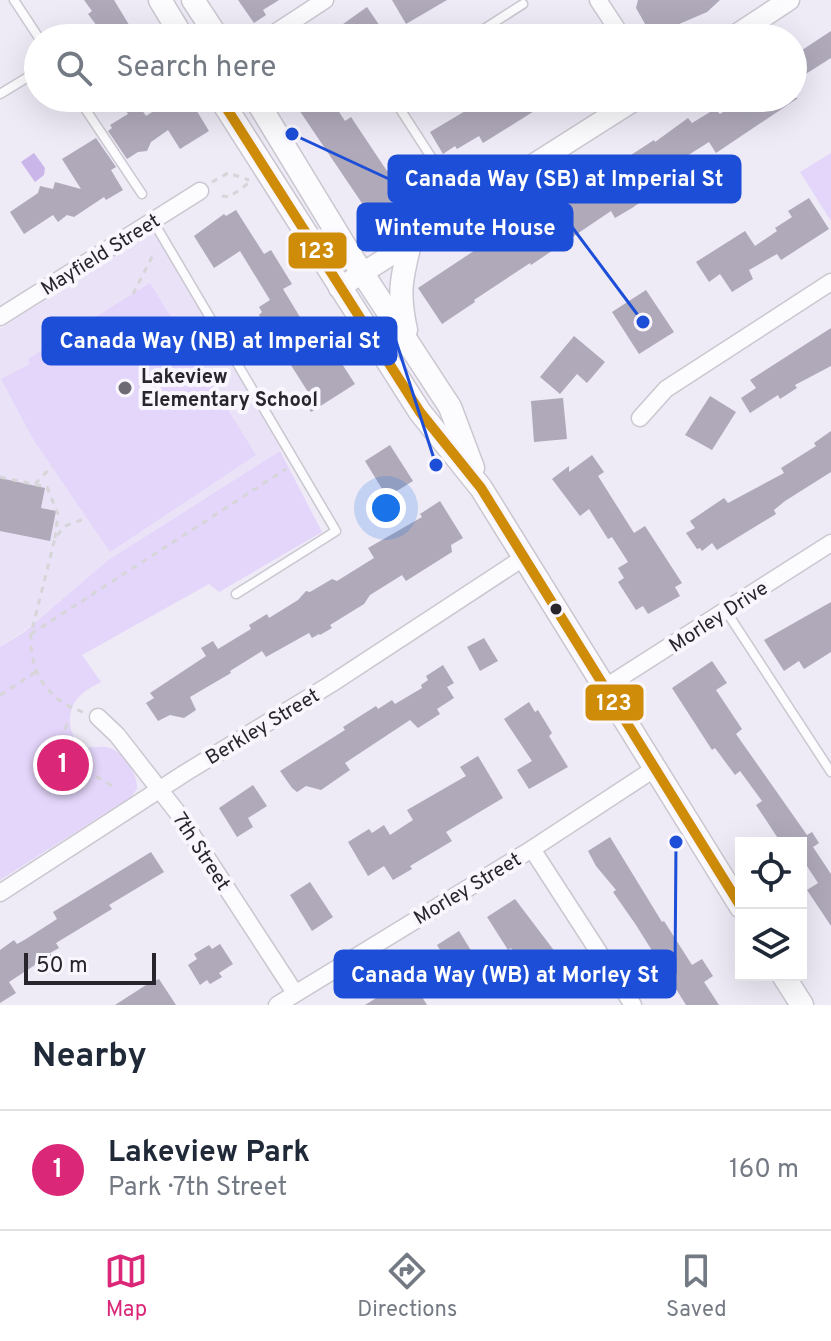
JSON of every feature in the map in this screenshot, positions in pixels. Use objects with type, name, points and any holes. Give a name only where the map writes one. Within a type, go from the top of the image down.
[{"type":"main road","points":[[160,0],[175,24]]},
{"type":"main road","points":[[193,0],[209,24]]},
{"type":"main road","points":[[229,112],[420,412],[481,488],[735,897]]},
{"type":"main road","points":[[264,112],[450,407],[481,488]]},
{"type":"main road","points":[[408,343],[400,283],[410,244]]},
{"type":"main road","points":[[787,981],[802,1005]]},
{"type":"street","points":[[288,24],[325,0]]},
{"type":"street","points":[[598,0],[614,24]]},
{"type":"street","points":[[752,24],[789,0]]},
{"type":"street","points":[[339,288],[616,112]]},
{"type":"street","name":"Mayfield Street","points":[[0,317],[157,228],[200,191]]},
{"type":"street","points":[[640,418],[666,389],[831,282]]},
{"type":"street","name":"Morley Drive","points":[[604,688],[831,543]]},
{"type":"street","name":"Berkley Street","points":[[0,893],[331,684],[523,558]]},
{"type":"street","name":"7th Street","points":[[98,717],[117,735],[160,790],[295,993]]},
{"type":"street","name":"Morley Street","points":[[277,1005],[532,849],[654,769]]},
{"type":"street","points":[[532,849],[633,1005]]},
{"type":"lane","points":[[14,0],[30,24]]},
{"type":"lane","points":[[492,24],[523,4]]},
{"type":"lane","points":[[0,94],[24,79]]},
{"type":"lane","points":[[87,112],[142,194]]},
{"type":"lane","points":[[402,112],[464,208]]},
{"type":"lane","points":[[157,228],[336,531],[236,594]]},
{"type":"lane","points":[[726,610],[831,772]]},
{"type":"path","points":[[219,177],[232,173],[254,182],[229,197],[222,196]]},
{"type":"path","points":[[133,294],[157,228]]},
{"type":"path","points":[[31,634],[294,464]]},
{"type":"path","points":[[35,485],[52,466]]},
{"type":"path","points":[[0,477],[47,487],[58,514],[31,634],[30,651],[36,672],[45,689],[68,707],[98,717]]},
{"type":"path","points":[[55,538],[65,526],[87,518]]},
{"type":"path","points":[[0,695],[36,672]]},
{"type":"path","points":[[67,724],[58,748],[34,764],[42,767],[81,767],[114,787]]},
{"type":"shaded area","points":[[34,153],[45,168],[44,175],[35,182],[21,162]]},
{"type":"shaded area","points":[[831,153],[831,221],[800,172]]},
{"type":"shaded area","name":"Lakeview Elementary School","points":[[158,228],[285,447],[0,647],[0,329]]},
{"type":"shaded area","points":[[150,283],[256,455],[110,552],[33,439],[1,379],[30,364],[28,359]]},
{"type":"shaded area","points":[[280,451],[322,532],[219,592],[209,584],[82,655],[101,682],[75,701],[70,715],[71,731],[87,747],[106,747],[118,752],[132,770],[137,789],[131,797],[0,880],[0,647],[23,633],[107,561]]},
{"type":"building","points":[[84,0],[114,0],[129,24],[96,24],[88,14],[92,11]]},
{"type":"building","points":[[238,0],[279,0],[263,10],[266,15],[254,23]]},
{"type":"building","points":[[392,0],[447,0],[406,24]]},
{"type":"building","points":[[638,0],[720,0],[707,12],[679,24],[645,24],[636,8]]},
{"type":"building","points":[[367,7],[379,24],[343,24]]},
{"type":"building","points":[[831,31],[831,58],[807,73],[807,47]]},
{"type":"building","points":[[127,112],[143,112],[146,116],[152,112],[197,112],[209,131],[180,149],[168,130],[151,142],[147,151],[138,152],[127,159],[108,131],[112,128],[110,125],[128,114]]},
{"type":"building","points":[[300,112],[339,112],[345,121],[351,117],[387,171],[392,168],[416,202],[378,227]]},
{"type":"building","points":[[464,112],[533,112],[483,143],[479,136],[443,154],[430,132]]},
{"type":"building","points":[[710,112],[777,112],[716,153],[709,142],[671,166],[677,177],[615,218],[611,211],[442,324],[418,288],[537,210],[542,217],[688,118],[692,123]]},
{"type":"building","points":[[96,138],[116,167],[111,170],[123,190],[106,200],[104,197],[74,217],[67,215],[58,222],[53,215],[24,234],[10,212],[38,193],[40,186],[53,189],[55,182],[81,189],[62,159]]},
{"type":"building","points":[[809,198],[829,229],[781,260],[777,254],[749,270],[753,279],[732,292],[720,274],[709,282],[696,262],[745,231],[755,246],[792,217],[788,211]]},
{"type":"building","points":[[236,210],[264,254],[271,250],[292,284],[283,289],[306,327],[315,322],[355,384],[311,412],[301,396],[308,392],[259,315],[262,312],[259,307],[270,300],[240,251],[214,268],[194,236],[224,214],[226,216]]},
{"type":"building","points":[[646,290],[674,332],[639,354],[612,312]]},
{"type":"building","points":[[831,328],[831,366],[795,385],[797,388],[780,399],[778,395],[750,413],[741,398],[756,388],[750,380]]},
{"type":"building","points":[[574,336],[605,362],[587,383],[577,374],[560,394],[540,377]]},
{"type":"building","points":[[710,396],[736,412],[712,450],[685,435]]},
{"type":"building","points":[[563,398],[567,439],[534,442],[531,401]]},
{"type":"building","points":[[831,431],[831,472],[785,501],[774,510],[776,514],[717,550],[712,543],[702,551],[697,549],[686,533],[695,528],[690,521],[724,498],[728,503],[784,473],[781,468],[816,446],[814,443]]},
{"type":"building","points":[[390,445],[413,481],[387,497],[365,461]]},
{"type":"building","points":[[592,455],[604,472],[598,476],[634,533],[645,526],[682,583],[675,587],[680,596],[648,614],[643,606],[636,610],[618,582],[624,578],[618,568],[628,562],[612,537],[608,539],[589,509],[580,516],[552,479],[569,466],[569,472]]},
{"type":"building","points":[[0,478],[45,488],[41,508],[56,511],[50,541],[0,531]]},
{"type":"building","points":[[440,501],[463,538],[451,545],[452,552],[406,581],[402,575],[370,595],[364,604],[330,625],[332,628],[320,635],[312,638],[309,633],[266,657],[262,651],[190,697],[196,710],[184,718],[170,715],[158,721],[146,703],[154,698],[150,693],[206,656],[201,648],[213,641],[218,649],[251,629],[249,625],[267,614],[269,618],[298,600],[306,591],[310,592],[332,579],[337,581],[374,558],[368,548],[422,517],[420,514]]},
{"type":"building","points":[[831,602],[831,652],[804,669],[799,661],[784,671],[764,640]]},
{"type":"building","points":[[484,638],[498,661],[480,671],[467,647]]},
{"type":"building","points":[[712,661],[727,683],[716,690],[742,729],[736,734],[807,835],[812,832],[819,843],[813,847],[831,874],[831,926],[807,890],[818,883],[807,866],[807,837],[777,837],[756,805],[762,801],[740,771],[735,775],[715,748],[712,750],[672,688]]},
{"type":"building","points":[[443,665],[454,683],[447,687],[454,698],[437,709],[440,714],[418,728],[410,720],[345,763],[350,770],[321,790],[306,786],[297,792],[292,788],[280,771],[345,730],[343,727],[376,706],[378,709],[392,700],[395,704],[422,688],[421,685],[428,680],[426,676]]},
{"type":"building","points":[[529,702],[535,712],[538,710],[552,733],[549,736],[568,767],[529,789],[517,770],[532,761],[504,719]]},
{"type":"building","points":[[478,756],[503,798],[446,832],[452,841],[393,880],[384,866],[368,876],[348,842],[369,829],[372,833],[384,825],[390,835],[413,820],[407,810],[466,776],[460,767]]},
{"type":"building","points":[[253,785],[267,806],[248,818],[253,827],[237,837],[219,808]]},
{"type":"building","points":[[610,837],[692,965],[702,959],[713,976],[704,982],[719,1005],[686,1005],[613,892],[616,890],[588,851]]},
{"type":"building","points":[[151,852],[164,872],[109,905],[112,909],[56,943],[59,948],[50,953],[56,961],[42,970],[38,963],[9,982],[16,993],[0,1003],[0,950],[14,940],[17,944],[57,919],[53,912]]},
{"type":"building","points":[[310,882],[333,917],[312,931],[290,895]]},
{"type":"building","points":[[515,899],[562,961],[555,966],[559,973],[548,981],[540,969],[530,975],[511,948],[508,950],[487,917]]},
{"type":"building","points":[[459,931],[483,970],[460,983],[437,945]]},
{"type":"building","points":[[220,944],[233,964],[219,973],[222,977],[210,984],[207,980],[200,985],[188,965],[197,959],[194,954],[209,945],[212,949]]},
{"type":"building","points":[[410,977],[427,1005],[365,1005]]},
{"type":"building","points":[[159,979],[176,1005],[115,1005],[146,985]]},
{"type":"transit line","name":"123","points":[[229,112],[420,412],[481,488],[735,897]]},
{"type":"place","name":"Canada Way (SB) at Imperial St","points":[[292,134]]},
{"type":"place","name":"Wintemute House","points":[[643,322]]},
{"type":"place","name":"Lakeview Elementary School","points":[[125,388]]},
{"type":"place","name":"Canada Way (NB) at Imperial St","points":[[436,465]]},
{"type":"place","name":"Lakeview Park","points":[[63,765]]},
{"type":"place","name":"Canada Way (WB) at Morley St","points":[[676,842]]}]
